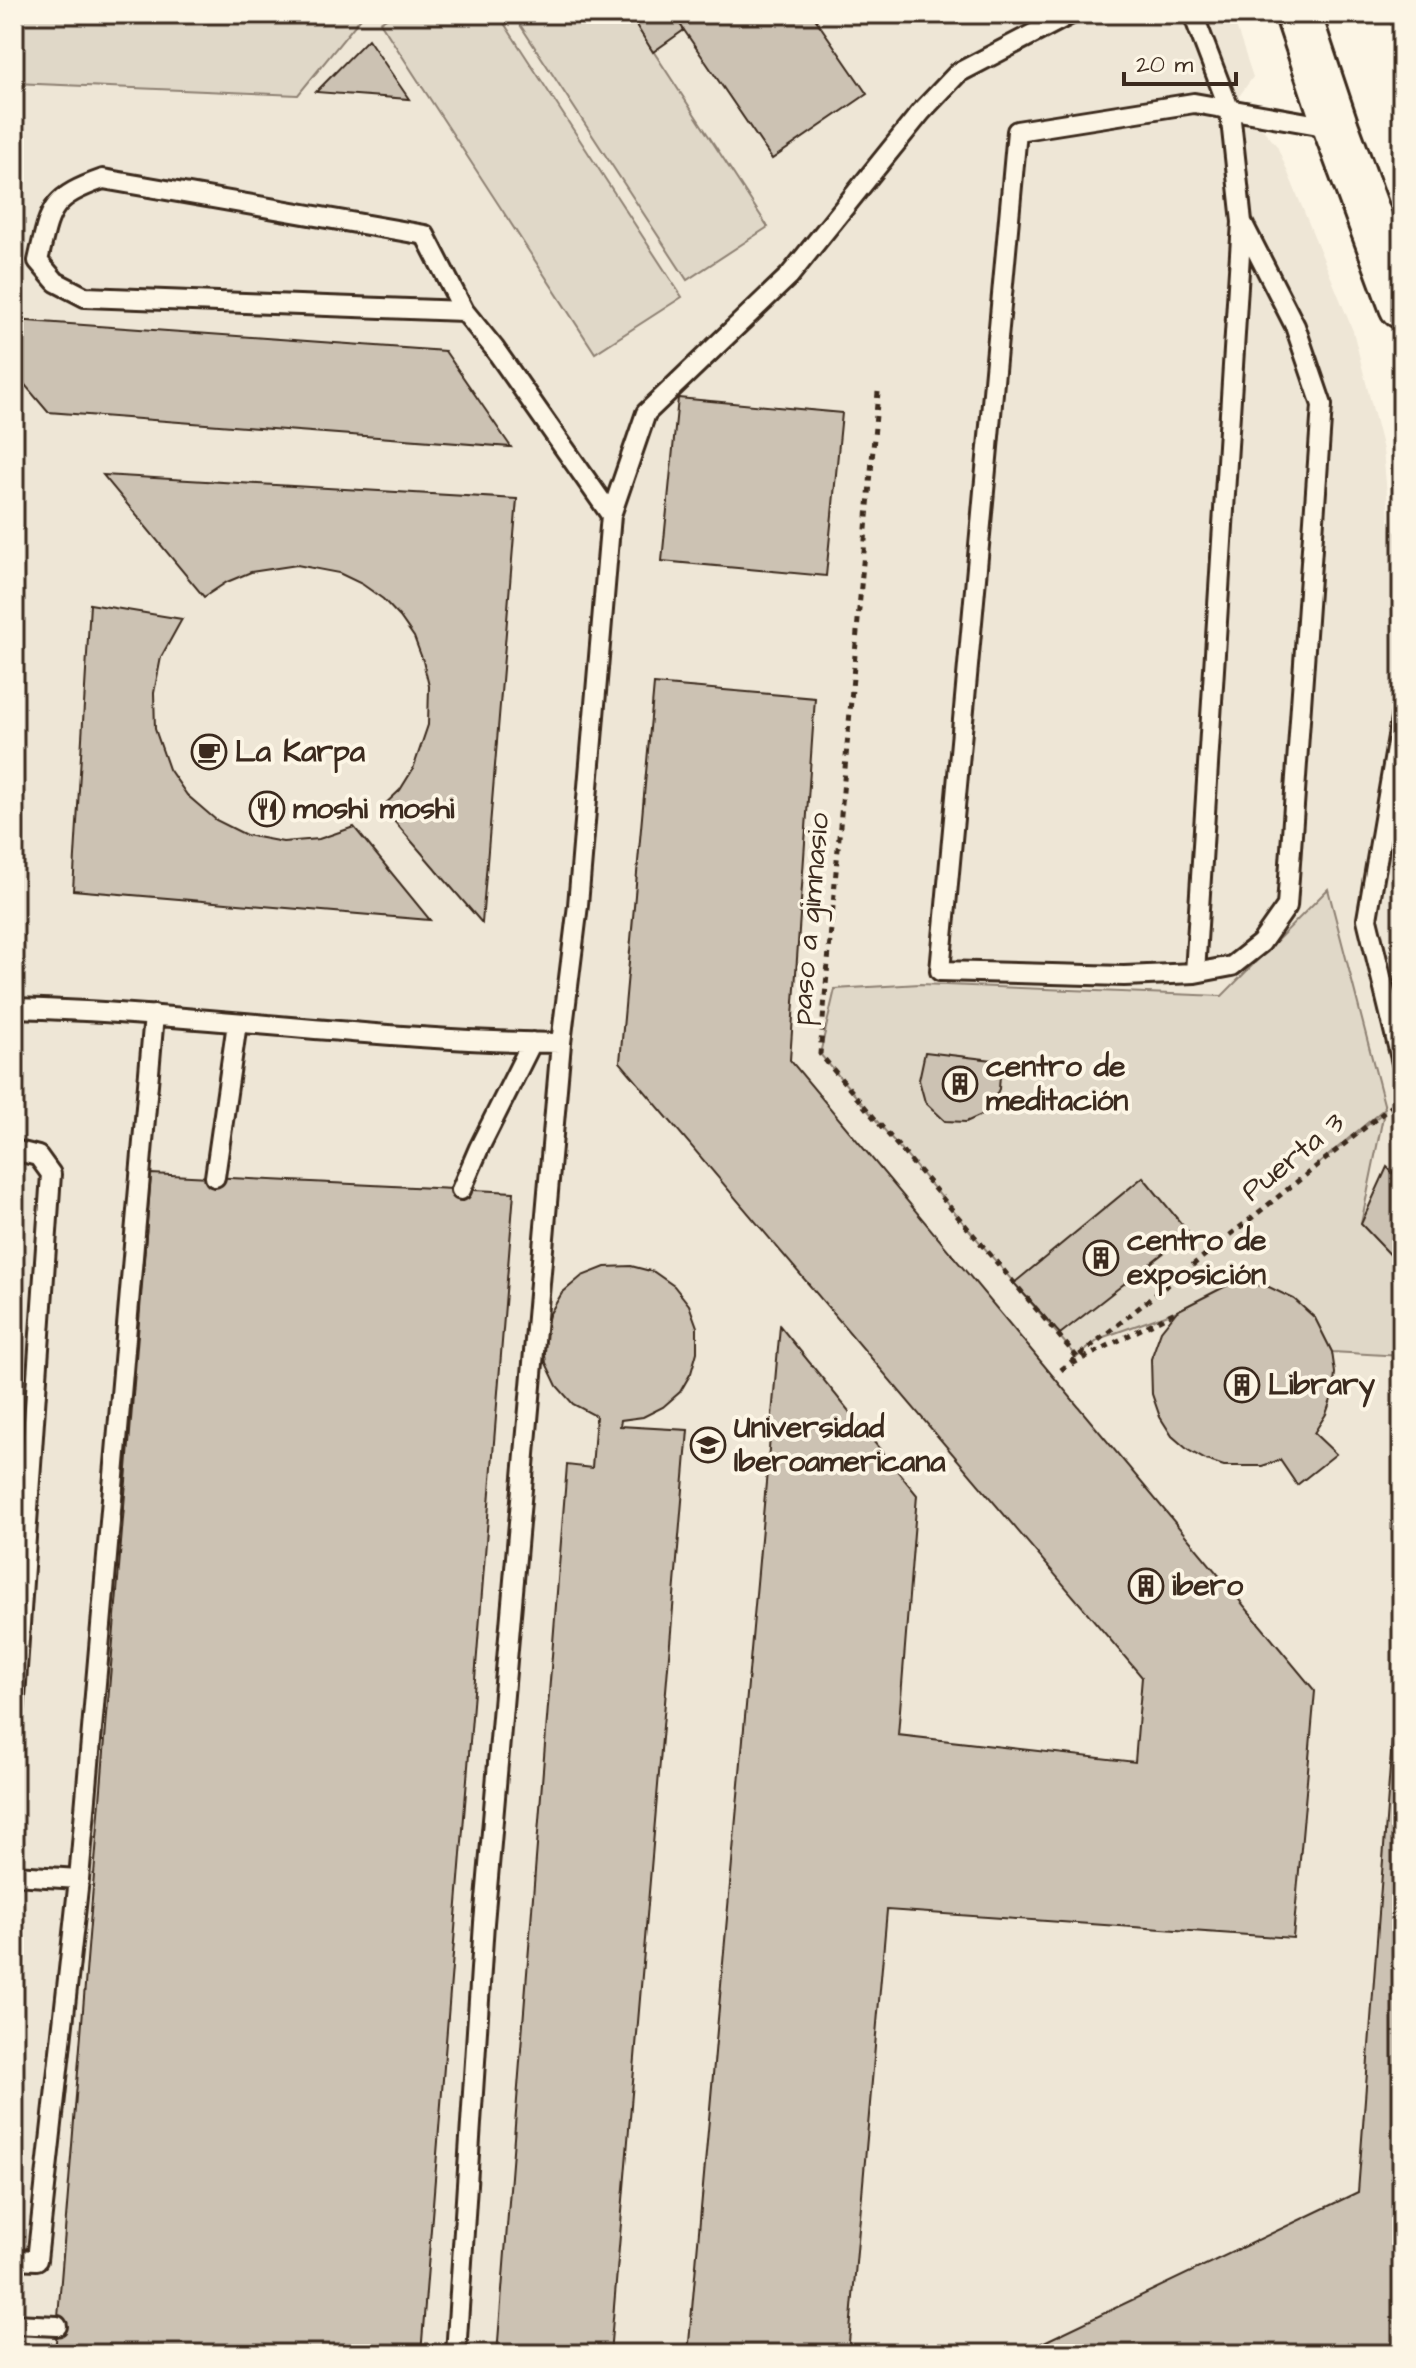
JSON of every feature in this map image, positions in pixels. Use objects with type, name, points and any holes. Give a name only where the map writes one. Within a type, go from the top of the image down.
[{"type":"main road","points":[[1298,14],[1336,128],[1402,306]]},
{"type":"lane","points":[[456,2354],[485,1908],[611,515],[646,413],[789,276],[921,112],[958,73],[1071,14]]},
{"type":"lane","points":[[1193,14],[1230,111],[1242,222],[1195,973]]},
{"type":"lane","points":[[1242,222],[1295,326],[1322,405],[1287,906],[1261,943],[1232,966],[1195,973],[1124,976],[940,971],[1017,131],[1194,103],[1336,128]]},
{"type":"lane","points":[[464,311],[85,297],[56,282],[38,261],[49,213],[73,190],[103,179],[425,235],[464,311],[494,348],[611,515]]},
{"type":"lane","points":[[1402,713],[1367,919],[1402,1063]]},
{"type":"lane","points":[[14,1008],[561,1043]]},
{"type":"lane","points":[[14,2259],[37,2260],[79,1879],[154,1015]]},
{"type":"lane","points":[[215,1177],[237,1023]]},
{"type":"lane","points":[[461,1190],[532,1042]]},
{"type":"lane","points":[[14,1150],[38,1156],[51,1174],[14,1712]]},
{"type":"lane","points":[[14,1875],[79,1879]]},
{"type":"lane","points":[[14,2324],[57,2326]]},
{"type":"path","name":"paso a gimnasio","points":[[878,392],[820,1054],[1077,1357]]},
{"type":"path","name":"Puerta 3","points":[[1177,1311],[1061,1370],[1402,1098]]},
{"type":"shaded area","name":"Universidad Iberoamericana","points":[[14,14],[1232,14],[1253,77],[1237,99],[1277,146],[1353,331],[1383,450],[1390,528],[1402,536],[1402,2354],[14,2354]]},
{"type":"shaded area","points":[[14,14],[364,14],[298,95],[14,83]]},
{"type":"shaded area","points":[[393,14],[498,14],[682,297],[595,353],[380,22]]},
{"type":"shaded area","points":[[513,14],[629,14],[768,227],[687,280]]},
{"type":"shaded area","points":[[1328,889],[1385,1108],[1317,1165],[1384,1112],[1361,1224],[1402,1267],[1402,1356],[1332,1352],[1315,1318],[1294,1299],[1265,1287],[1245,1283],[1228,1285],[1177,1311],[1101,1338],[1077,1357],[820,1054],[835,989],[920,984],[1222,996]]},
{"type":"building","points":[[629,14],[673,14],[684,30],[653,52]]},
{"type":"building","points":[[673,14],[812,14],[867,94],[772,159]]},
{"type":"building","points":[[368,39],[409,99],[316,92]]},
{"type":"building","points":[[14,320],[445,351],[511,447],[48,412],[14,372]]},
{"type":"building","points":[[678,398],[842,413],[826,576],[662,561]]},
{"type":"building","points":[[103,475],[517,499],[482,923],[382,807],[400,790],[413,769],[428,725],[429,686],[423,661],[414,637],[400,617],[383,599],[362,584],[339,573],[297,565],[251,572],[227,582],[204,597]]},
{"type":"building","points":[[90,604],[182,619],[161,657],[154,693],[155,729],[169,769],[187,795],[216,820],[246,835],[283,842],[319,839],[354,827],[430,920],[73,890]]},
{"type":"building","name":"ibero","points":[[654,684],[815,698],[790,1060],[1315,1691],[1293,1938],[887,1910],[848,2354],[688,2354],[780,1326],[917,1495],[898,1735],[1135,1762],[1142,1677],[620,1062]]},
{"type":"building","name":"centro de meditación","points":[[925,1052],[1001,1061],[999,1089],[988,1112],[966,1122],[945,1121],[925,1102],[919,1080]]},
{"type":"building","points":[[1387,1167],[1402,1182],[1402,1267],[1361,1224]]},
{"type":"building","points":[[151,1174],[514,1192],[421,2354],[55,2354]]},
{"type":"building","name":"centro de exposición","points":[[1143,1177],[1189,1233],[1060,1334],[1014,1283]]},
{"type":"building","points":[[631,1266],[654,1272],[674,1286],[689,1305],[697,1327],[697,1352],[691,1373],[680,1392],[663,1407],[643,1417],[621,1420],[620,1426],[688,1430],[610,2354],[497,2354],[567,1465],[592,1468],[596,1416],[573,1404],[557,1386],[546,1363],[543,1339],[549,1315],[562,1293],[582,1276],[605,1267]]},
{"type":"building","name":"Library","points":[[1245,1283],[1269,1287],[1294,1299],[1315,1318],[1332,1352],[1335,1373],[1333,1394],[1326,1414],[1314,1433],[1336,1454],[1297,1485],[1280,1460],[1262,1466],[1224,1466],[1188,1450],[1172,1436],[1160,1417],[1152,1394],[1151,1359],[1161,1331],[1177,1311],[1228,1285]]},
{"type":"building","points":[[1402,1608],[1402,2348],[1389,2354],[1019,2354],[1358,2192]]},
{"type":"place","name":"La Karpa","points":[[209,752]]},
{"type":"place","name":"moshi moshi","points":[[267,809]]},
{"type":"place","name":"centro de meditación","points":[[960,1084]]},
{"type":"place","name":"centro de exposición","points":[[1101,1258]]},
{"type":"place","name":"Library","points":[[1242,1385]]},
{"type":"place","name":"Universidad Iberoamericana","points":[[708,1445]]},
{"type":"place","name":"ibero","points":[[1146,1586]]}]
